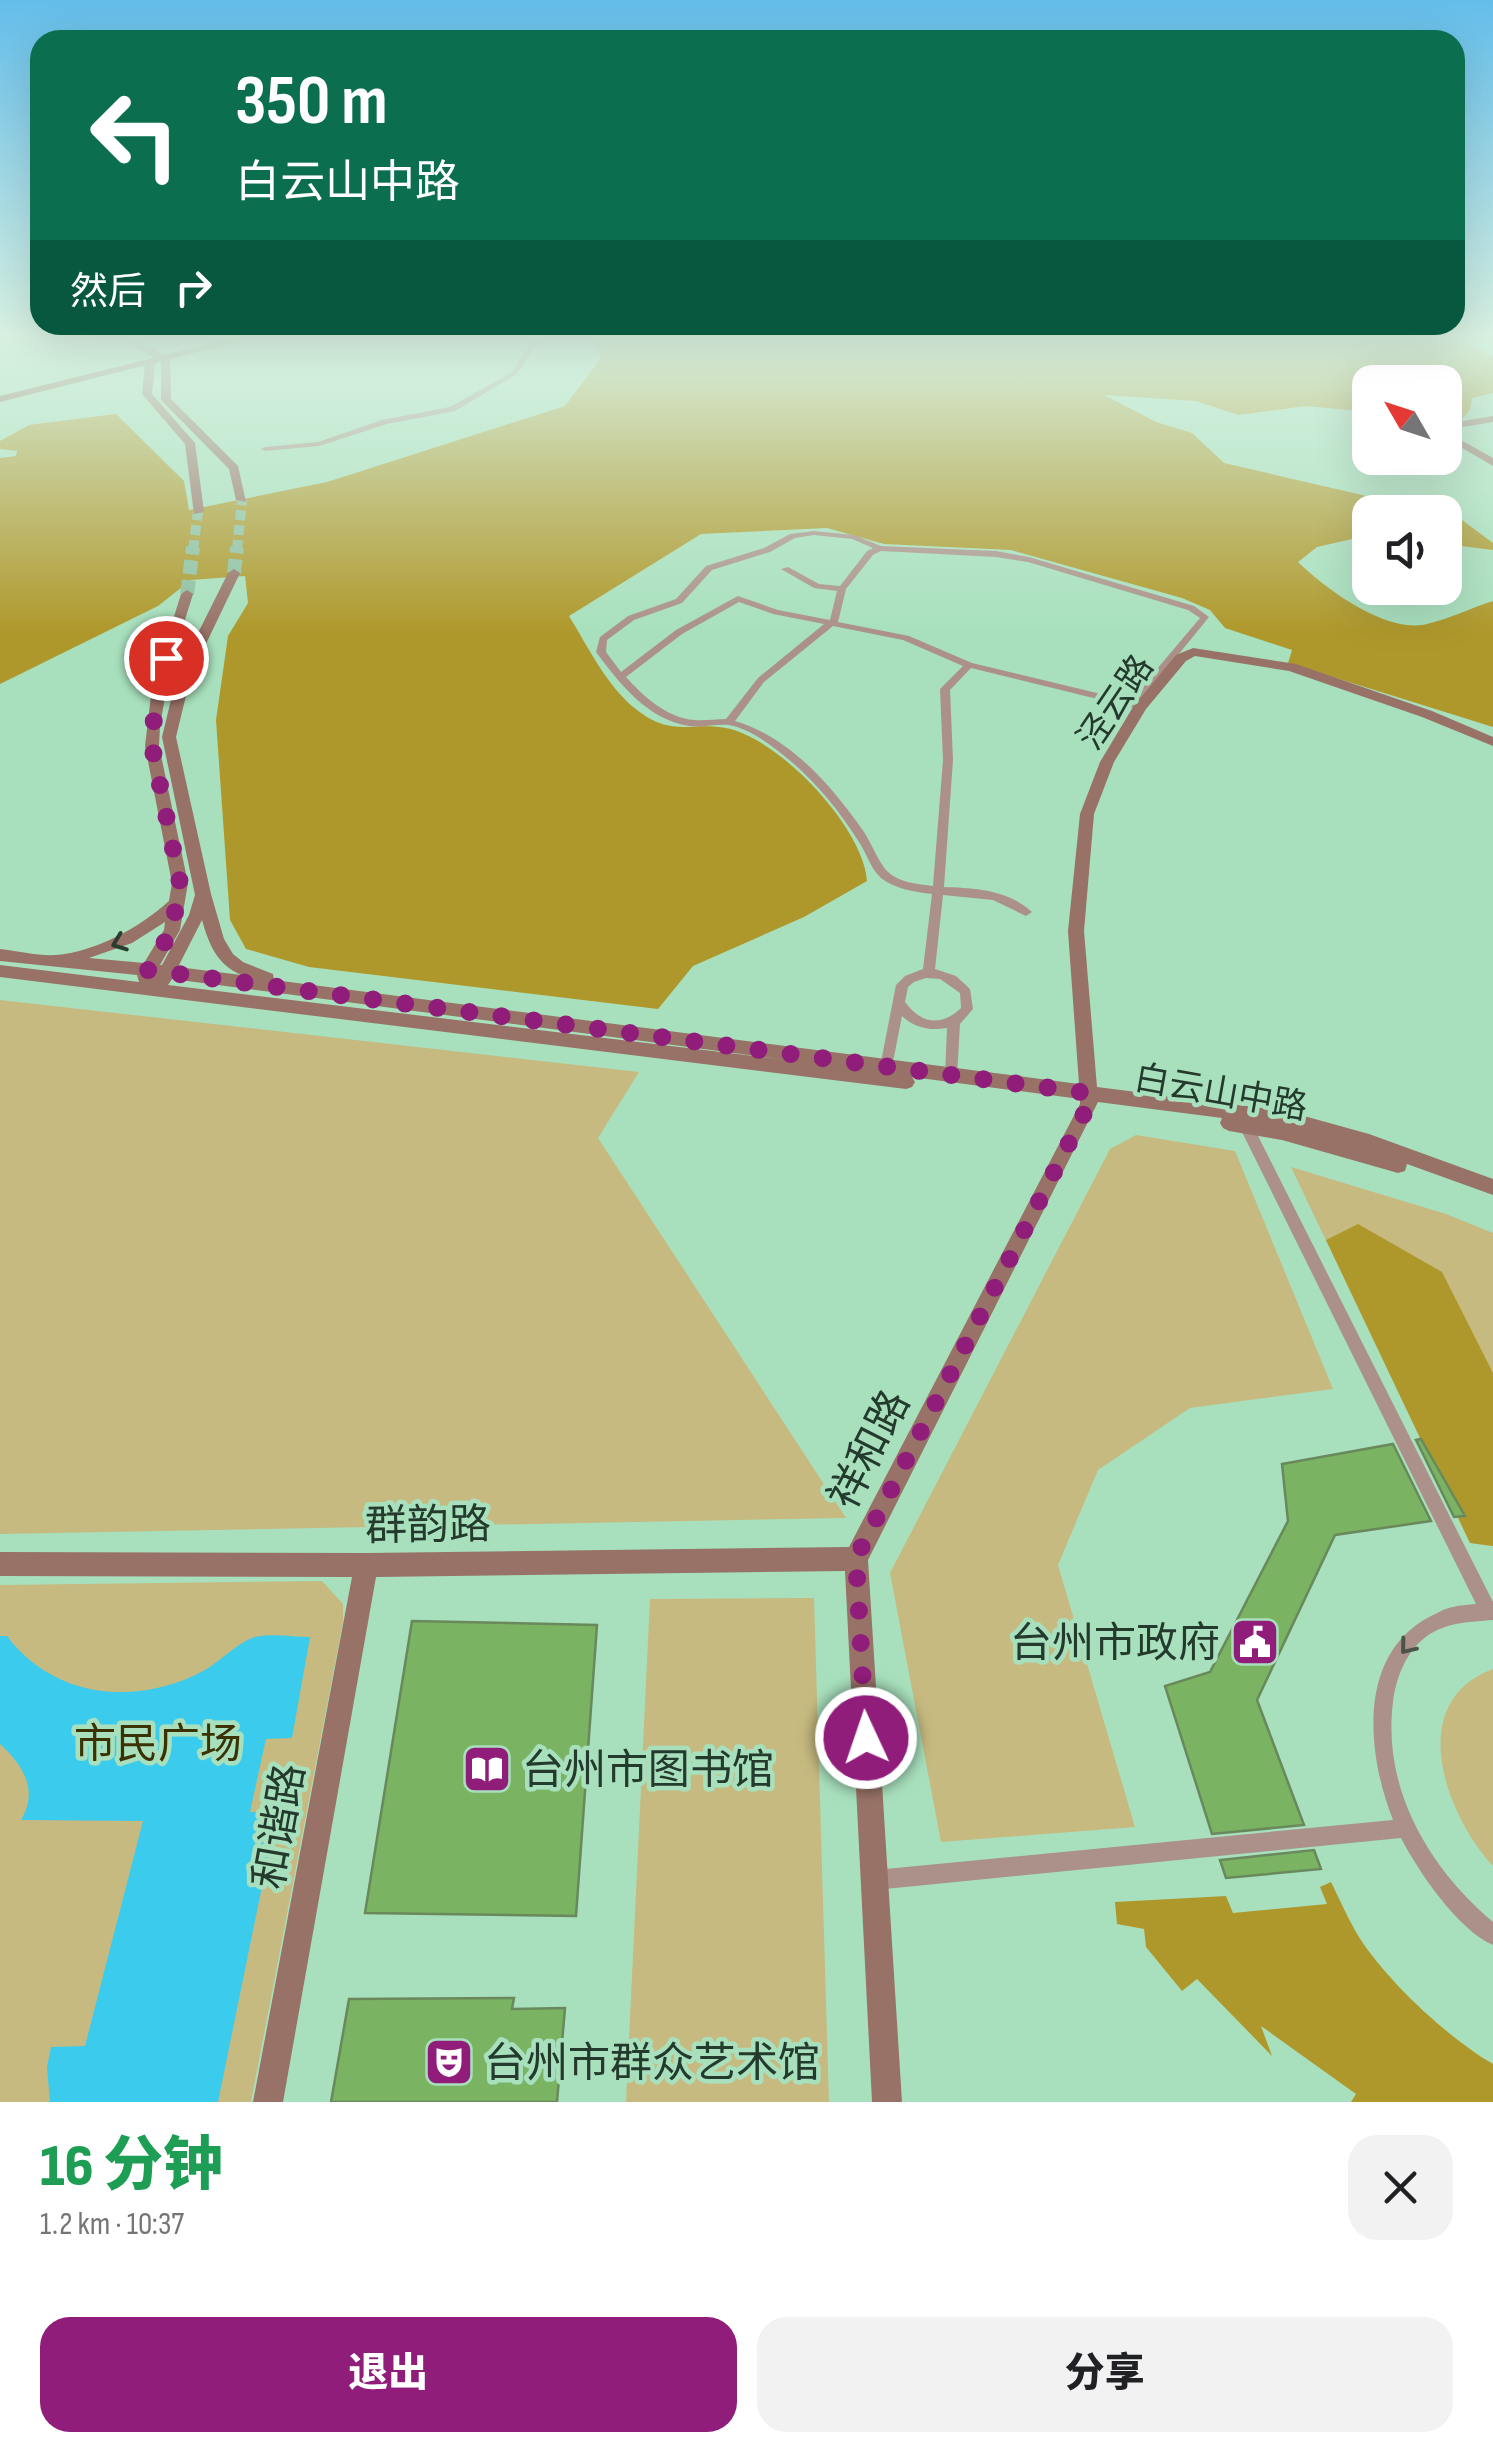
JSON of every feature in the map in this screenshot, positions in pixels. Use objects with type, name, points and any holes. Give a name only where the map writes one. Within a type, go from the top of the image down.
[{"type":"main road","points":[[184,436],[190,443],[198,512]]},
{"type":"main road","points":[[202,436],[234,468],[242,500]]},
{"type":"main road","points":[[1462,442],[1493,463]]},
{"type":"main road","points":[[234,573],[184,676],[169,738],[215,942],[226,960],[238,969],[360,1000]]},
{"type":"main road","points":[[157,990],[158,971],[172,930],[180,883],[152,746],[152,725],[156,689],[187,594]]},
{"type":"main road","name":"泾云路","points":[[1089,1099],[1076,931],[1086,814],[1107,762],[1137,705],[1181,658],[1192,652],[1291,667],[1493,742]]},
{"type":"main road","points":[[136,988],[158,971],[197,915],[203,895]]},
{"type":"main road","points":[[51,961],[125,942],[161,920],[177,904]]},
{"type":"main road","name":"白云山中路","points":[[0,955],[158,971],[952,1076],[1246,1126],[1382,1159],[1493,1198]]},
{"type":"main road","name":"白云山中路","points":[[0,971],[1089,1099],[1286,1118],[1370,1142],[1493,1187]]},
{"type":"main road","name":"祥和路","points":[[887,2102],[856,1558],[1089,1099]]},
{"type":"main road","name":"群韵路","points":[[0,1564],[366,1565],[856,1558]]},
{"type":"main road","name":"和谐路","points":[[268,2102],[366,1565]]},
{"type":"street","points":[[265,449],[319,444],[343,436]]},
{"type":"street","points":[[620,677],[679,632],[738,599],[776,612],[834,621],[920,642],[969,665],[1037,684],[1137,705],[1205,618],[1191,608],[1030,560],[996,554],[880,548],[854,536],[814,533],[793,536],[767,550],[709,568],[678,601],[631,618],[603,638],[600,652],[620,677],[668,715],[690,724],[730,722],[774,743],[822,787],[867,845],[878,867],[893,881],[986,894],[1014,902],[1026,912]]},
{"type":"street","points":[[730,722],[761,680],[834,621],[842,589],[870,553],[880,548]]},
{"type":"street","points":[[785,569],[817,586],[842,589]]},
{"type":"street","points":[[929,973],[946,825],[949,736],[945,689],[969,665]]},
{"type":"street","points":[[886,1068],[902,985],[908,979],[929,973],[951,978],[966,992],[967,1009],[944,1026],[920,1023],[903,1011],[899,1002]]},
{"type":"street","points":[[952,1076],[954,1022]]},
{"type":"street","points":[[1246,1126],[1491,1610],[1462,1612],[1418,1633],[1402,1650],[1389,1672],[1382,1698],[1381,1744],[1391,1794],[1406,1828],[1447,1891],[1493,1934]]},
{"type":"street","points":[[874,1880],[1406,1828]]},
{"type":"green space","points":[[0,1000],[639,1072],[598,1138],[846,1518],[0,1534]]},
{"type":"green space","points":[[1136,1135],[1235,1151],[1333,1389],[1190,1408],[1098,1470],[1058,1565],[1135,1827],[941,1842],[890,1573],[1110,1149]]},
{"type":"green space","points":[[1291,1167],[1446,1214],[1493,1233],[1493,1546],[1470,1543]]},
{"type":"green space","name":"市民广场","points":[[322,1581],[343,1604],[343,1622],[251,2102],[0,2102],[0,1585]]},
{"type":"green space","points":[[814,1598],[829,2102],[626,2102],[650,1599]]},
{"type":"green space","points":[[1493,1669],[1493,1866],[1460,1818],[1448,1790],[1441,1732],[1449,1706],[1465,1685]]},
{"type":"shaded area","points":[[9,436],[138,436],[184,481],[189,510],[327,482],[471,436],[1195,436],[1224,463],[1362,495],[1352,495],[1352,539],[1317,547],[1298,562],[1352,605],[1411,625],[1427,624],[1493,601],[1493,727],[1288,663],[1292,650],[1225,628],[1210,610],[1182,598],[1011,550],[884,544],[827,528],[701,534],[569,616],[608,679],[650,719],[672,726],[714,726],[747,735],[793,767],[815,788],[851,836],[867,881],[804,917],[693,966],[658,1009],[309,967],[246,949],[230,920],[216,720],[228,636],[248,603],[245,576],[191,580],[158,606],[0,684],[0,458],[16,456],[17,451],[0,449],[0,441]]},
{"type":"shaded area","points":[[1462,520],[1493,543],[1493,550],[1462,546]]},
{"type":"shaded area","points":[[1358,1224],[1442,1272],[1493,1373],[1493,1546],[1470,1543],[1326,1240]]},
{"type":"shaded area","points":[[1331,1882],[1359,1937],[1385,1972],[1438,2024],[1493,2064],[1493,2102],[1351,2102],[1356,2094],[1261,2026],[1272,2056],[1197,1979],[1182,1991],[1146,1947],[1144,1929],[1117,1924],[1115,1902],[1226,1896],[1233,1913],[1327,1904],[1320,1887]]},
{"type":"water","points":[[0,1636],[7,1636],[48,1673],[72,1684],[124,1692],[177,1682],[203,1671],[255,1637],[310,1637],[292,1738],[266,1739],[250,1812],[277,1813],[218,2102],[50,2102],[47,2067],[51,2047],[85,2046],[143,1821],[21,1820],[29,1798],[26,1779],[0,1744]]},
{"type":"building","points":[[1421,1439],[1465,1516],[1454,1517],[1416,1440]]},
{"type":"building","name":"台州市政府","points":[[1393,1444],[1431,1521],[1335,1535],[1257,1700],[1304,1825],[1212,1834],[1165,1686],[1210,1672],[1288,1521],[1282,1464]]},
{"type":"building","name":"台州市图书馆","points":[[412,1621],[597,1625],[576,1916],[365,1913]]},
{"type":"building","points":[[1314,1850],[1321,1869],[1226,1878],[1220,1860]]},
{"type":"building","name":"台州市群众艺术馆","points":[[514,1998],[512,2009],[565,2008],[557,2102],[331,2102],[349,1999]]},
{"type":"tunnel","points":[[237,550],[242,500]]},
{"type":"tunnel","points":[[193,550],[198,512]]},
{"type":"tunnel","points":[[187,594],[193,547]]},
{"type":"tunnel","points":[[234,573],[237,547]]},
{"type":"place","name":"台州市政府","points":[[1255,1642]]},
{"type":"place","name":"台州市图书馆","points":[[487,1769]]},
{"type":"place","name":"台州市群众艺术馆","points":[[449,2062]]},
{"type":"route","points":[[166,658],[156,689],[152,746],[180,883],[172,930],[148,970],[1089,1093],[1089,1104],[856,1558],[866,1738]]}]
